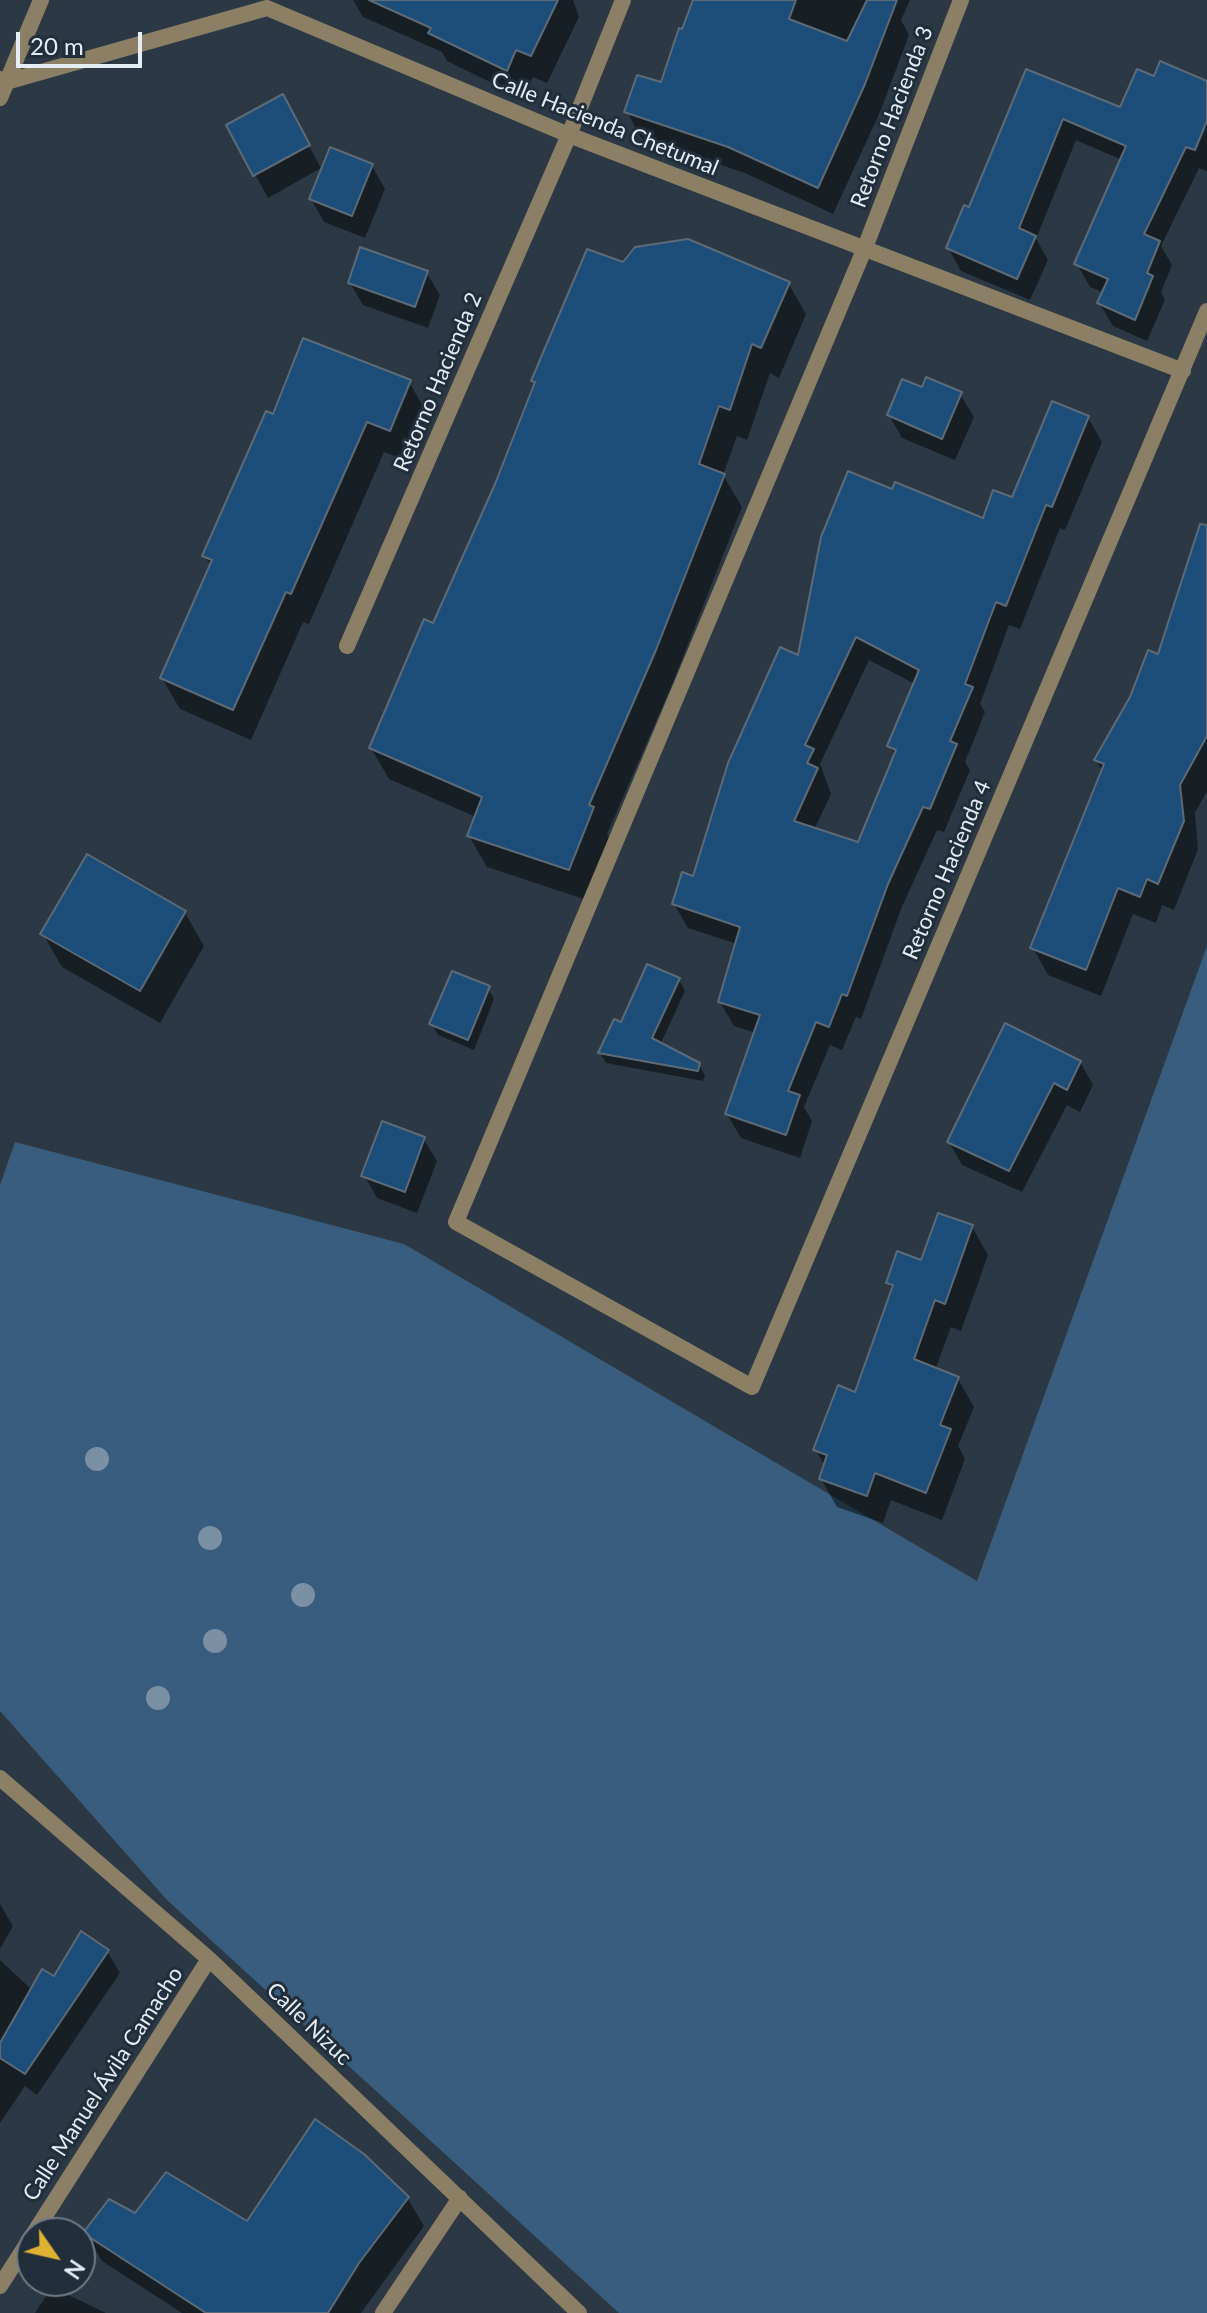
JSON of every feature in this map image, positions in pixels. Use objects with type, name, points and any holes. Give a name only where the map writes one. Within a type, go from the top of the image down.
[{"type":"street","points":[[2,86],[41,0]]},
{"type":"street","name":"Retorno Hacienda 2","points":[[347,646],[569,135],[623,0]]},
{"type":"street","name":"Retorno Hacienda 3","points":[[864,250],[961,0]]},
{"type":"street","name":"Calle Hacienda Chetumal","points":[[2,86],[268,4],[569,135],[1183,371]]},
{"type":"street","name":"Retorno Hacienda 4","points":[[864,250],[456,1222],[752,1387],[1183,371]]},
{"type":"street","points":[[1183,371],[1207,311]]},
{"type":"street","name":"Calle Nizuc","points":[[0,1778],[209,1959],[579,2313]]},
{"type":"street","name":"Calle Manuel Ávila Camacho","points":[[44,2217],[209,1959]]},
{"type":"street","points":[[383,2313],[460,2198]]},
{"type":"street","name":"Calle Manuel Ávila Camacho","points":[[0,2286],[16,2261]]},
{"type":"shaded area","points":[[1207,946],[1207,2313],[619,2313],[167,1900],[0,1711],[0,1185],[15,1142],[404,1244],[977,1581]]},
{"type":"building","points":[[369,0],[558,0],[531,56],[516,50],[507,71],[428,33],[431,28]]},
{"type":"building","points":[[693,0],[796,0],[789,19],[847,41],[867,0],[897,0],[865,84],[818,188],[728,147],[624,112],[637,75],[661,82],[679,28],[682,29]]},
{"type":"building","points":[[1160,61],[1207,81],[1207,121],[1195,150],[1186,147],[1144,234],[1160,241],[1147,273],[1153,276],[1135,320],[1097,303],[1108,279],[1074,264],[1126,146],[1063,119],[1019,228],[1036,236],[1017,279],[946,248],[964,205],[969,207],[1026,69],[1120,107],[1137,69],[1154,76]]},
{"type":"building","points":[[283,94],[310,145],[253,176],[226,125]]},
{"type":"building","points":[[330,147],[373,164],[352,216],[309,199]]},
{"type":"building","points":[[688,239],[790,282],[761,348],[752,344],[730,410],[719,406],[699,464],[725,474],[656,650],[589,805],[594,807],[569,870],[467,836],[482,797],[369,748],[424,619],[433,623],[495,484],[535,382],[531,381],[587,249],[623,262],[635,247]]},
{"type":"building","points":[[360,247],[428,271],[415,307],[348,283]]},
{"type":"building","points":[[303,338],[411,380],[390,431],[367,422],[291,594],[286,592],[233,710],[160,678],[212,560],[202,556],[266,411],[273,414]]},
{"type":"building","points":[[926,377],[962,392],[942,439],[887,415],[902,379],[922,387]]},
{"type":"building","points":[[1052,401],[1089,416],[1052,507],[1046,505],[1006,606],[996,602],[965,684],[973,687],[950,741],[957,744],[930,809],[923,807],[888,884],[847,996],[842,994],[829,1027],[816,1022],[788,1091],[800,1095],[786,1135],[725,1114],[760,1015],[718,1002],[740,927],[672,904],[682,872],[693,876],[728,763],[780,647],[798,655],[821,537],[848,471],[892,489],[895,482],[983,518],[993,490],[1012,497]],"holes":[[[856,637],[919,670],[887,746],[896,750],[858,842],[794,821],[818,768],[807,763],[814,749],[805,745]]]},
{"type":"building","points":[[1200,524],[1207,525],[1207,736],[1180,785],[1184,821],[1158,884],[1147,879],[1140,897],[1118,888],[1086,970],[1030,948],[1104,764],[1094,760],[1130,697],[1148,650],[1158,654]]},
{"type":"building","points":[[87,854],[186,911],[140,991],[40,934]]},
{"type":"building","points":[[647,964],[680,978],[652,1038],[700,1063],[698,1071],[598,1053],[614,1019],[621,1022]]},
{"type":"building","points":[[452,971],[490,986],[468,1040],[429,1024]]},
{"type":"building","points":[[1005,1023],[1081,1061],[1067,1090],[1054,1083],[1009,1171],[947,1142]]},
{"type":"building","points":[[382,1121],[425,1137],[405,1192],[361,1176]]},
{"type":"building","points":[[938,1213],[973,1225],[945,1304],[935,1300],[914,1359],[959,1377],[940,1425],[951,1429],[926,1493],[875,1473],[867,1496],[819,1479],[827,1455],[813,1450],[838,1385],[855,1392],[893,1285],[886,1283],[897,1251],[921,1260]]},
{"type":"building","points":[[81,1931],[109,1950],[25,2074],[0,2058],[0,2043],[42,1969],[54,1976]]},
{"type":"building","points":[[315,2119],[364,2154],[409,2197],[359,2263],[328,2313],[206,2313],[96,2241],[95,2217],[109,2199],[135,2213],[166,2172],[247,2221]]}]
